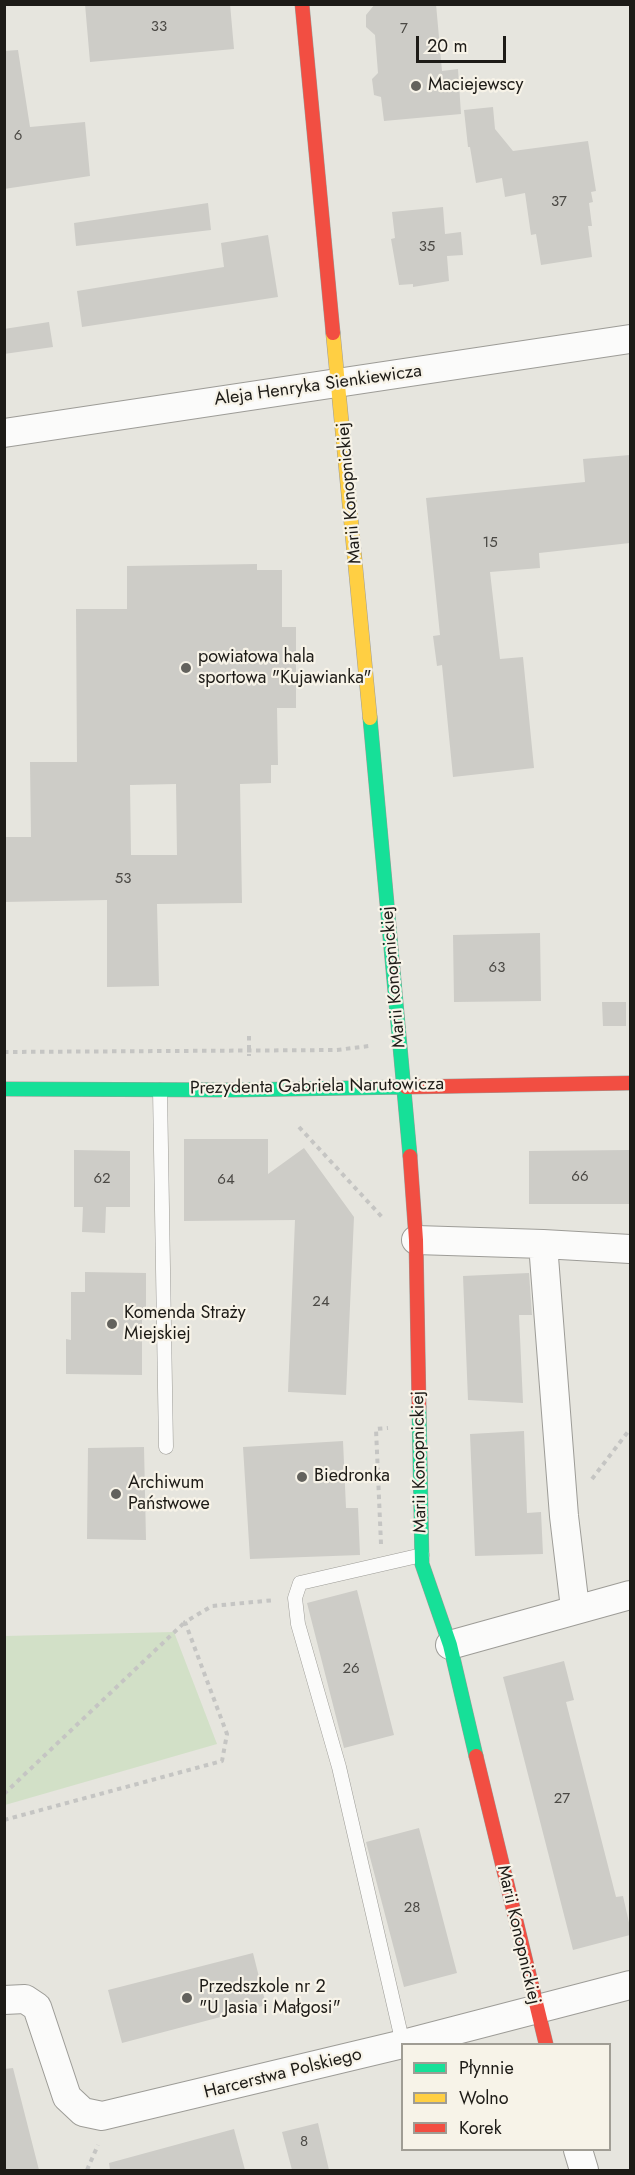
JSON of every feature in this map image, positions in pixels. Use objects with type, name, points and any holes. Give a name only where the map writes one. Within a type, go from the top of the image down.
[{"type":"street","name":"Marii Konopnickiej","points":[[302,4],[401,1044],[416,1240],[422,1564],[450,1645],[536,2011],[546,2043]]},
{"type":"street","name":"Aleja Henryka Sienkiewicza","points":[[4,433],[630,339]]},
{"type":"street","name":"Prezydenta Gabriela Narutowicza","points":[[4,1089],[160,1090],[630,1083]]},
{"type":"street","points":[[416,1240],[630,1249]]},
{"type":"street","points":[[543,1244],[564,1516],[575,1608]]},
{"type":"street","points":[[450,1645],[575,1608],[630,1595]]},
{"type":"street","name":"Harcerstwa Polskiego","points":[[407,2043],[630,1985]]},
{"type":"street","name":"Harcerstwa Polskiego","points":[[4,2000],[25,1999],[37,2007],[67,2097],[76,2108],[92,2115],[126,2112],[401,2044]]},
{"type":"street","points":[[578,2151],[584,2170]]},
{"type":"lane","points":[[160,1090],[166,1447]]},
{"type":"lane","points":[[403,2043],[339,1767],[298,1624],[295,1598],[300,1583],[422,1555]]},
{"type":"path","points":[[249,1036],[249,1053]]},
{"type":"path","points":[[4,1052],[249,1053],[336,1050],[401,1044]]},
{"type":"path","points":[[299,1127],[386,1222]]},
{"type":"path","points":[[564,1516],[630,1429]]},
{"type":"path","points":[[4,1794],[185,1622],[212,1606],[295,1598]]},
{"type":"path","points":[[4,1820],[222,1761],[227,1734],[185,1622]]},
{"type":"green space","points":[[174,1632],[217,1744],[5,1805],[5,1636]]},
{"type":"building","points":[[85,4],[230,4],[234,49],[90,62]]},
{"type":"building","points":[[375,4],[436,4],[442,71],[458,69],[461,114],[384,121],[381,97],[374,95],[372,79],[378,73],[375,35],[366,27],[366,15]]},
{"type":"building","points":[[18,50],[30,127],[85,122],[90,176],[4,189],[4,51]]},
{"type":"building","points":[[493,107],[495,129],[513,151],[588,141],[596,191],[591,192],[593,202],[589,203],[592,226],[588,226],[592,257],[541,265],[536,234],[531,235],[525,193],[505,197],[502,178],[476,183],[470,147],[468,147],[464,110]]},
{"type":"building","points":[[208,203],[211,230],[76,246],[74,223]]},
{"type":"building","points":[[443,207],[445,234],[461,232],[463,255],[447,256],[449,281],[413,287],[413,284],[399,285],[391,239],[395,238],[392,212]]},
{"type":"building","points":[[268,235],[278,297],[82,327],[77,291],[224,267],[221,243]]},
{"type":"building","points":[[49,322],[53,347],[4,354],[4,329]]},
{"type":"building","points":[[630,455],[630,543],[539,553],[540,568],[490,572],[500,659],[523,657],[534,768],[453,777],[442,665],[437,666],[433,636],[440,635],[426,498],[585,482],[583,459]]},
{"type":"building","name":"powiatowa hala sportowa \"Kujawianka\"","points":[[257,564],[257,570],[282,570],[282,627],[296,627],[296,708],[277,708],[278,765],[271,765],[271,783],[240,784],[242,903],[157,904],[159,986],[107,987],[107,900],[4,902],[4,837],[31,837],[30,762],[77,762],[76,609],[127,609],[127,566]],"holes":[[[176,784],[177,855],[131,855],[130,785]]]},
{"type":"building","points":[[540,933],[541,1001],[454,1002],[453,935]]},
{"type":"building","points":[[602,1002],[626,1002],[626,1026],[603,1026]]},
{"type":"building","points":[[184,1139],[268,1139],[268,1174],[304,1148],[354,1217],[346,1395],[288,1392],[295,1220],[184,1221]]},
{"type":"building","points":[[74,1150],[130,1151],[130,1207],[106,1207],[105,1233],[82,1232],[83,1207],[74,1207]]},
{"type":"building","points":[[630,1150],[630,1204],[529,1204],[529,1151]]},
{"type":"building","name":"Komenda Straży Miejskiej","points":[[85,1272],[146,1273],[146,1310],[142,1310],[142,1375],[66,1374],[66,1339],[71,1340],[71,1292],[85,1292]]},
{"type":"building","points":[[529,1273],[532,1315],[519,1315],[523,1403],[468,1400],[463,1276]]},
{"type":"building","points":[[524,1431],[527,1513],[541,1512],[543,1554],[475,1556],[470,1434]]},
{"type":"building","name":"Biedronka","points":[[343,1441],[346,1508],[358,1508],[360,1555],[250,1559],[243,1447]]},
{"type":"building","name":"Archiwum Państwowe","points":[[144,1447],[146,1540],[87,1539],[88,1448]]},
{"type":"building","points":[[357,1590],[394,1735],[344,1748],[307,1603]]},
{"type":"building","points":[[564,1661],[574,1700],[566,1702],[616,1897],[623,1896],[630,1927],[630,1935],[573,1950],[503,1677]]},
{"type":"building","points":[[419,1828],[457,1973],[404,1987],[366,1842]]},
{"type":"building","name":"Przedszkole nr 2 \"U Jasia i Małgosi\"","points":[[253,1953],[266,2005],[122,2043],[108,1990]]},
{"type":"building","points":[[13,2068],[39,2170],[4,2170],[4,2069]]},
{"type":"building","points":[[318,2123],[329,2170],[292,2170],[282,2132]]},
{"type":"building","points":[[234,2129],[245,2170],[110,2170],[109,2163]]},
{"type":"traffic: fast","points":[[370,718],[410,1156]]},
{"type":"traffic: fast","points":[[4,1089],[233,1090],[406,1087]]},
{"type":"traffic: fast","points":[[419,1407],[422,1564],[450,1645],[476,1756]]},
{"type":"traffic: slow","points":[[333,333],[370,718]]},
{"type":"traffic: jam","points":[[302,4],[333,333]]},
{"type":"traffic: jam","points":[[406,1087],[630,1083]]},
{"type":"traffic: jam","points":[[410,1156],[416,1240],[419,1407]]},
{"type":"traffic: jam","points":[[476,1756],[546,2043]]},
{"type":"place","name":"Maciejewscy","points":[[416,86]]},
{"type":"place","name":"powiatowa hala sportowa \"Kujawianka\"","points":[[186,668]]},
{"type":"place","name":"Komenda Straży Miejskiej","points":[[112,1324]]},
{"type":"place","name":"Biedronka","points":[[302,1477]]},
{"type":"place","name":"Archiwum Państwowe","points":[[116,1494]]},
{"type":"place","name":"Przedszkole nr 2 \"U Jasia i Małgosi\"","points":[[187,1998]]}]
